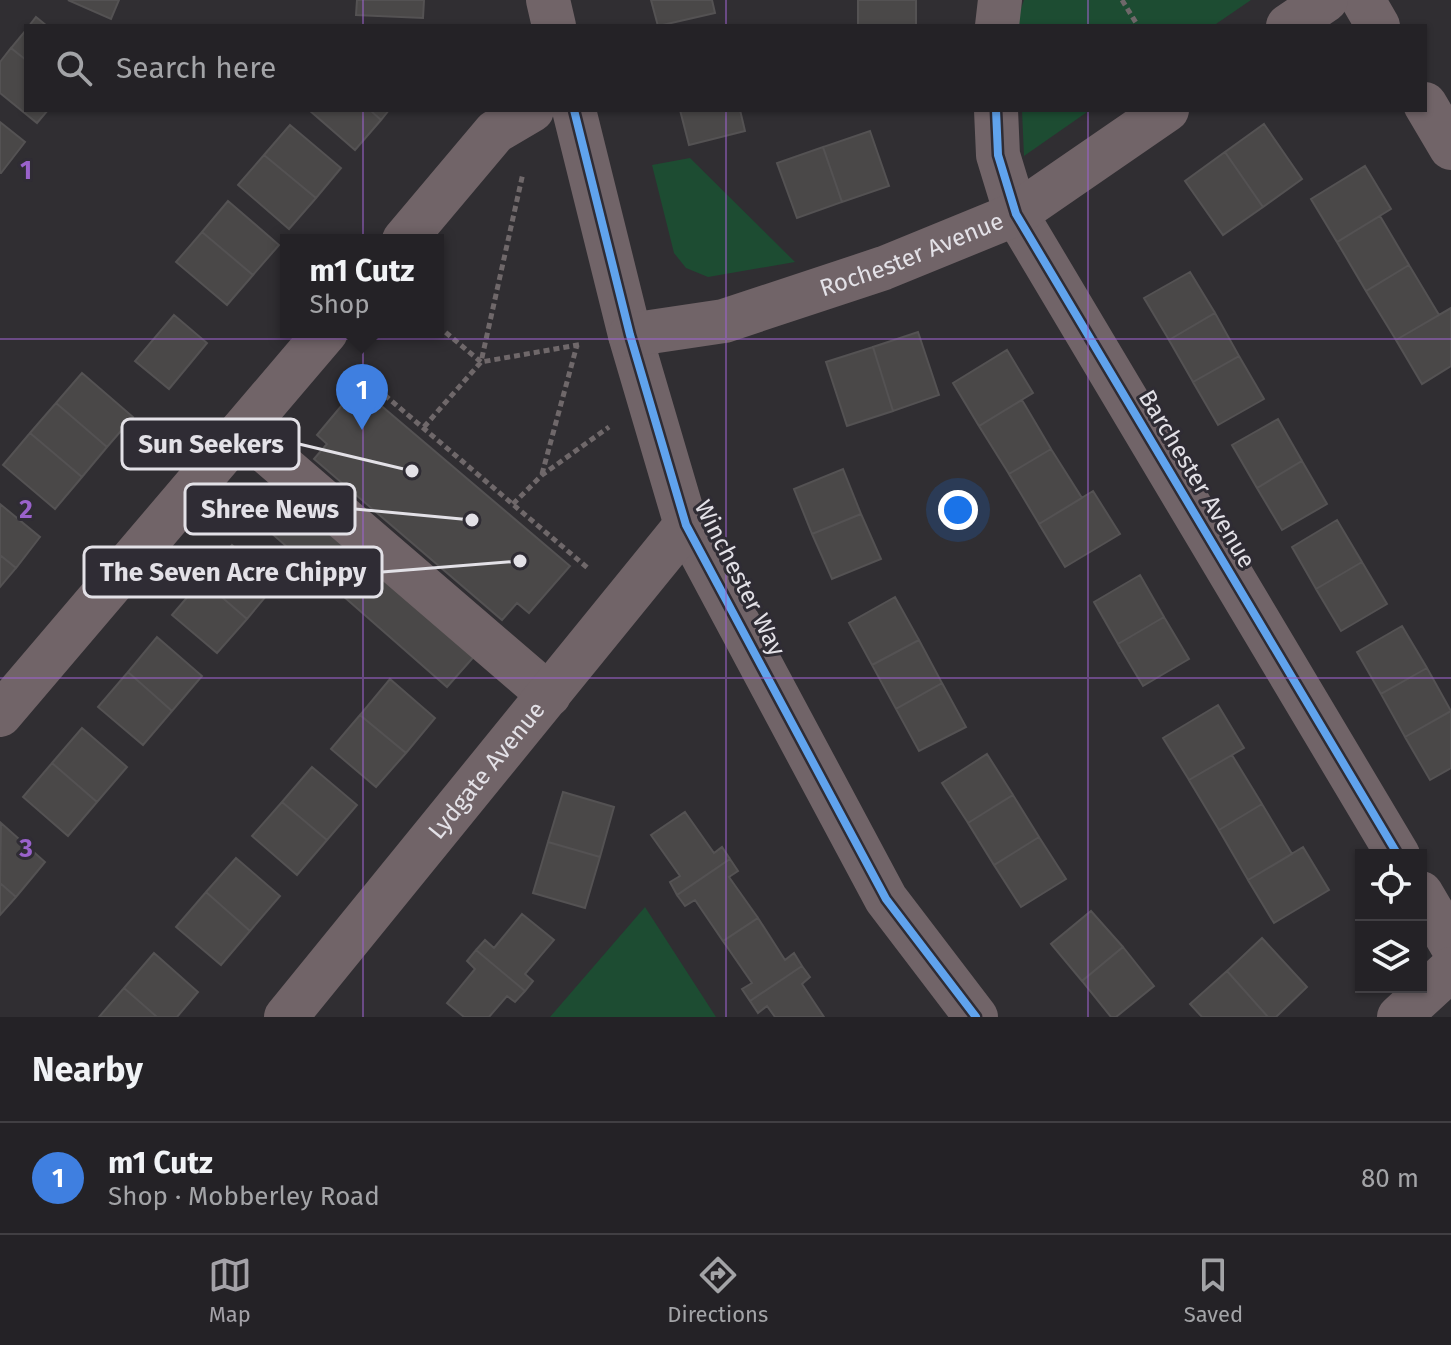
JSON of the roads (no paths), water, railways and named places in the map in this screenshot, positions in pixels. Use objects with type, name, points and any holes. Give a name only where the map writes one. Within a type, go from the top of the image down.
[{"type":"street","points":[[548,0],[554,24]]},
{"type":"street","points":[[997,24],[1000,0]]},
{"type":"street","points":[[1291,24],[1326,0]]},
{"type":"street","points":[[1363,0],[1377,24]]},
{"type":"street","points":[[1427,107],[1451,148]]},
{"type":"street","points":[[409,234],[495,132],[529,112]]},
{"type":"street","name":"Winchester Way","points":[[574,112],[630,335],[686,525],[886,899],[976,1017]]},
{"type":"street","name":"Barchester Avenue","points":[[996,112],[998,155],[1016,214],[1394,849]]},
{"type":"street","name":"Rochester Avenue","points":[[630,335],[724,321],[884,268],[1016,214],[1164,112]]},
{"type":"street","points":[[6,697],[321,338]]},
{"type":"street","points":[[242,431],[549,695]]},
{"type":"street","name":"Lydgate Avenue","points":[[286,1017],[686,525]]},
{"type":"street","points":[[1427,903],[1451,944]]},
{"type":"street","points":[[1399,1017],[1451,969]]},
{"type":"place","name":"m1 Cutz","points":[[362,430]]},
{"type":"place","name":"Sun Seekers","points":[[412,471]]},
{"type":"place","name":"Shree News","points":[[472,520]]},
{"type":"place","name":"The Seven Acre Chippy","points":[[520,561]]}]
